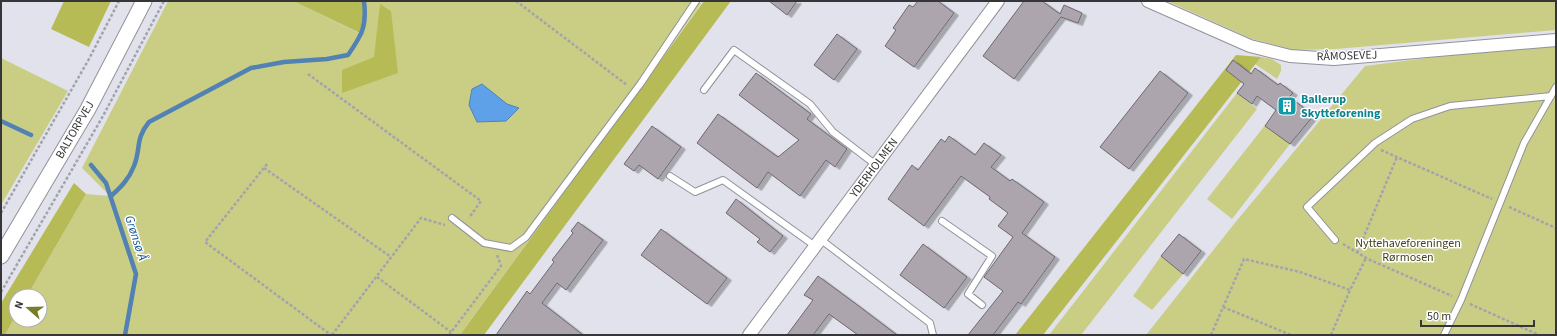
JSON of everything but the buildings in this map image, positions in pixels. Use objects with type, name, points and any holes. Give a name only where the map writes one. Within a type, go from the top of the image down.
[{"type":"street","name":"BALTORPVEJ","points":[[1,256],[88,109],[144,1]]},
{"type":"street","name":"YDERHOLMEN","points":[[749,335],[998,1]]},
{"type":"street","name":"RÅMOSEVEJ","points":[[1148,1],[1250,46],[1290,56],[1334,59],[1556,40]]},
{"type":"lane","points":[[452,218],[484,243],[511,248],[526,237],[636,91],[696,1]]},
{"type":"lane","points":[[704,90],[734,50],[810,104],[833,132],[876,165]]},
{"type":"lane","points":[[1444,335],[1461,300],[1524,143],[1556,87]]},
{"type":"lane","points":[[1336,240],[1307,207],[1372,146],[1412,119],[1450,106],[1551,96]]},
{"type":"lane","points":[[670,176],[695,192],[723,180],[817,242],[930,323],[933,335]]},
{"type":"lane","points":[[942,221],[992,256],[968,294],[982,305]]},
{"type":"path","points":[[1,213],[86,65],[119,1]]},
{"type":"path","points":[[1,292],[103,116],[164,1]]},
{"type":"path","points":[[516,1],[636,91]]},
{"type":"path","points":[[267,164],[205,242],[332,335],[421,218],[447,226],[463,227],[481,201],[308,74]]},
{"type":"path","points":[[1372,146],[1556,228]]},
{"type":"path","points":[[1357,253],[1397,158]]},
{"type":"path","points":[[264,168],[391,257]]},
{"type":"path","points":[[1336,240],[1366,258],[1538,335]]},
{"type":"path","points":[[377,277],[450,334],[501,266],[494,245]]},
{"type":"path","points":[[1331,335],[1350,290],[1366,258]]},
{"type":"path","points":[[1211,335],[1244,259],[1300,272],[1350,290]]},
{"type":"path","points":[[1223,307],[1292,335]]},
{"type":"green space","points":[[168,1],[293,1],[363,35],[366,1],[700,1],[701,4],[460,335],[5,335],[9,328],[48,328],[48,288],[32,288],[86,194],[110,196],[82,168]]},
{"type":"green space","points":[[1167,1],[1556,1],[1556,30],[1336,49],[1293,50],[1252,39]]},
{"type":"green space","name":"Nyttehaveforeningen Rørmosen","points":[[1556,41],[1556,335],[1146,335],[1234,224],[1365,66]]},
{"type":"green space","points":[[1261,57],[1272,59],[1281,65],[1281,71],[1277,79],[1255,64]]},
{"type":"green space","points":[[1,58],[68,91],[1,205]]},
{"type":"green space","points":[[1237,93],[1257,109],[1081,335],[1049,335]]},
{"type":"green space","points":[[1266,124],[1290,144],[1232,219],[1207,199]]},
{"type":"green space","points":[[1161,256],[1183,274],[1152,310],[1133,296]]},
{"type":"shaded area","points":[[64,1],[111,1],[89,47],[51,29]]},
{"type":"shaded area","points":[[293,1],[366,1],[364,35]]},
{"type":"shaded area","points":[[704,1],[731,1],[484,335],[460,335]]},
{"type":"shaded area","points":[[380,4],[391,11],[398,73],[342,93],[342,70],[374,57]]},
{"type":"shaded area","points":[[1236,55],[1261,57],[1043,335],[1015,335]]},
{"type":"shaded area","points":[[74,183],[86,194],[32,288],[10,288]]},
{"type":"shaded area","points":[[8,291],[9,328],[5,335],[1,335],[1,303]]},
{"type":"water","points":[[482,84],[507,104],[519,108],[506,121],[477,122],[469,105],[472,89]]},
{"type":"waterway","points":[[111,196],[130,175],[136,160],[140,139],[149,122],[251,68],[284,62],[327,59],[348,55],[357,42],[364,24],[364,1]]},
{"type":"waterway","points":[[1,121],[31,135]]},
{"type":"waterway","name":"Grønsø Å","points":[[91,165],[106,183],[136,274],[125,335]]},
{"type":"place","name":"Ballerup Skytteforening","points":[[1287,106]]}]
